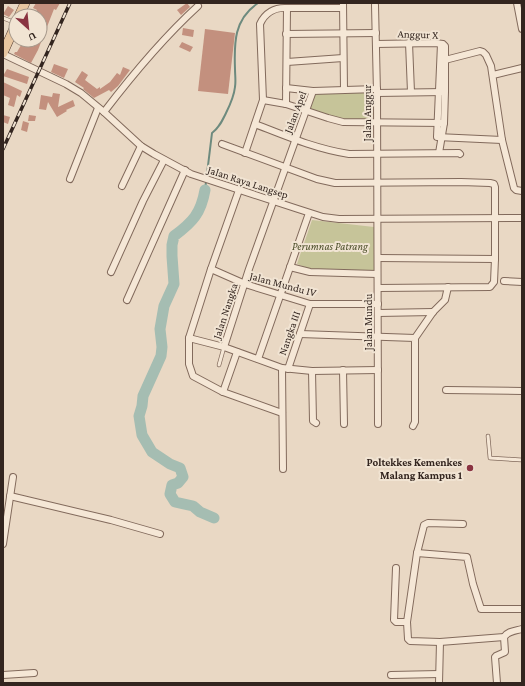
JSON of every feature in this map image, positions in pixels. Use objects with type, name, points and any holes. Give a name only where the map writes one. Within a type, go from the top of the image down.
[{"type":"main road","points":[[3,54],[8,42]]},
{"type":"street","points":[[517,3],[522,29]]},
{"type":"street","points":[[70,179],[101,110],[175,26],[198,6]]},
{"type":"street","points":[[283,6],[287,62],[286,104]]},
{"type":"street","points":[[245,153],[263,100],[260,24],[264,17],[271,11],[283,6],[343,6],[344,90]]},
{"type":"street","name":"Jalan Anggur","points":[[375,6],[377,91],[377,220]]},
{"type":"street","points":[[286,34],[376,33]]},
{"type":"street","points":[[409,43],[411,92]]},
{"type":"street","name":"Anggur X","points":[[376,44],[441,44],[446,47],[445,60]]},
{"type":"street","points":[[441,44],[443,92]]},
{"type":"street","points":[[439,154],[442,138],[441,123],[445,60],[481,51],[488,56],[493,75],[502,140],[514,188],[522,191]]},
{"type":"street","name":"Jalan Raya Langsep","points":[[3,54],[66,84],[81,93],[141,146],[164,160],[195,175],[309,213],[339,219],[377,220],[522,218]]},
{"type":"street","points":[[287,62],[343,58]]},
{"type":"street","points":[[493,75],[522,68]]},
{"type":"street","points":[[286,88],[313,91]]},
{"type":"street","name":"Jalan Apel","points":[[275,201],[285,168],[313,91],[344,90],[443,92]]},
{"type":"street","points":[[263,100],[286,104],[343,122],[441,123]]},
{"type":"street","points":[[255,124],[295,140],[334,152],[349,154],[460,154]]},
{"type":"street","points":[[442,138],[502,140]]},
{"type":"street","points":[[222,144],[285,168],[317,179],[335,183],[461,182],[494,184],[496,219],[495,259],[494,282],[490,287],[378,288]]},
{"type":"street","points":[[122,186],[141,146]]},
{"type":"street","points":[[111,272],[143,201],[164,160]]},
{"type":"street","points":[[127,300],[185,170]]},
{"type":"street","points":[[239,190],[189,338],[188,364],[193,376],[223,392],[282,413]]},
{"type":"street","name":"Jalan Nangka","points":[[275,201],[224,347],[285,368],[312,371],[378,370]]},
{"type":"street","points":[[258,359],[309,213]]},
{"type":"street","name":"Jalan Mundu","points":[[377,220],[378,424]]},
{"type":"street","points":[[378,258],[495,259]]},
{"type":"street","points":[[290,267],[310,272],[377,274]]},
{"type":"street","name":"Jalan Mundu IV","points":[[211,270],[245,284],[310,304],[378,304]]},
{"type":"street","points":[[504,281],[522,282]]},
{"type":"street","points":[[413,426],[415,422],[415,338],[433,312],[445,300],[448,287]]},
{"type":"street","name":"Nangka III","points":[[283,469],[282,413],[285,368],[300,334],[310,304]]},
{"type":"street","points":[[378,313],[433,312]]},
{"type":"street","points":[[300,334],[415,338]]},
{"type":"street","points":[[189,338],[224,347]]},
{"type":"street","points":[[223,392],[237,352]]},
{"type":"street","points":[[343,370],[344,424]]},
{"type":"street","points":[[312,371],[313,421],[316,423]]},
{"type":"street","points":[[446,390],[522,391]]},
{"type":"street","points":[[3,544],[4,528],[13,477]]},
{"type":"street","points":[[10,496],[110,520],[160,534]]},
{"type":"street","points":[[463,524],[426,524],[416,553],[407,622],[407,635],[410,641],[440,642],[504,637],[510,632],[522,630]]},
{"type":"street","points":[[416,553],[467,557],[480,609],[522,609]]},
{"type":"street","points":[[396,568],[394,620],[396,622],[407,622]]},
{"type":"street","points":[[498,683],[495,657],[505,652],[504,637]]},
{"type":"street","points":[[439,683],[440,642]]},
{"type":"street","points":[[3,675],[34,673]]},
{"type":"street","points":[[390,675],[439,674]]},
{"type":"lane","points":[[218,365],[224,347]]},
{"type":"lane","points":[[488,436],[490,458],[522,460]]},
{"type":"green space","points":[[377,89],[377,123],[342,121],[306,111],[314,91]]},
{"type":"green space","name":"Perumnas Patrang","points":[[312,220],[374,227],[375,270],[316,271],[297,264]]},
{"type":"building","points":[[36,3],[60,3],[56,10],[54,9],[48,24],[48,8],[33,8]]},
{"type":"building","points":[[187,3],[190,7],[181,15],[177,10]]},
{"type":"building","points":[[8,6],[11,8],[8,8],[8,16],[3,14]]},
{"type":"building","points":[[183,28],[194,30],[193,37],[182,35]]},
{"type":"building","points":[[205,29],[235,33],[228,94],[198,91]]},
{"type":"building","points":[[182,42],[193,47],[190,52],[179,47]]},
{"type":"building","points":[[19,48],[39,48],[31,63],[14,54]]},
{"type":"building","points":[[54,64],[68,69],[64,78],[51,72]]},
{"type":"building","points":[[123,67],[130,70],[118,86],[111,92],[109,90],[94,98],[83,89],[84,88],[75,82],[82,71],[88,75],[85,80],[97,89],[100,87],[100,89],[110,82],[117,73],[120,75]]},
{"type":"building","points":[[7,69],[29,77],[27,84],[3,76]]},
{"type":"building","points":[[3,82],[22,91],[20,97],[17,95],[14,107],[8,105],[10,98],[3,95]]},
{"type":"building","points":[[53,93],[60,94],[58,107],[73,100],[75,106],[66,110],[67,111],[57,117],[48,102],[46,110],[39,109],[41,95],[52,97]]},
{"type":"building","points":[[3,115],[10,117],[8,124],[3,122]]},
{"type":"building","points":[[29,115],[36,116],[35,121],[28,121]]},
{"type":"building","points":[[23,121],[29,123],[27,132],[21,130]]},
{"type":"waterway","points":[[205,190],[212,133],[223,119],[233,97],[237,32],[244,16],[258,3]]},
{"type":"waterway","points":[[205,190],[201,205],[195,216],[174,236],[172,245],[174,284],[164,306],[160,329],[162,347],[161,356],[143,396],[139,416],[142,435],[152,452],[170,464],[180,468],[183,477],[178,483],[172,485],[170,494],[175,502],[193,506],[200,512],[214,518]]},
{"type":"railway","points":[[3,149],[70,3]]},
{"type":"place","name":"Poltekkes Kemenkes Malang Kampus 1","points":[[470,468]]}]
